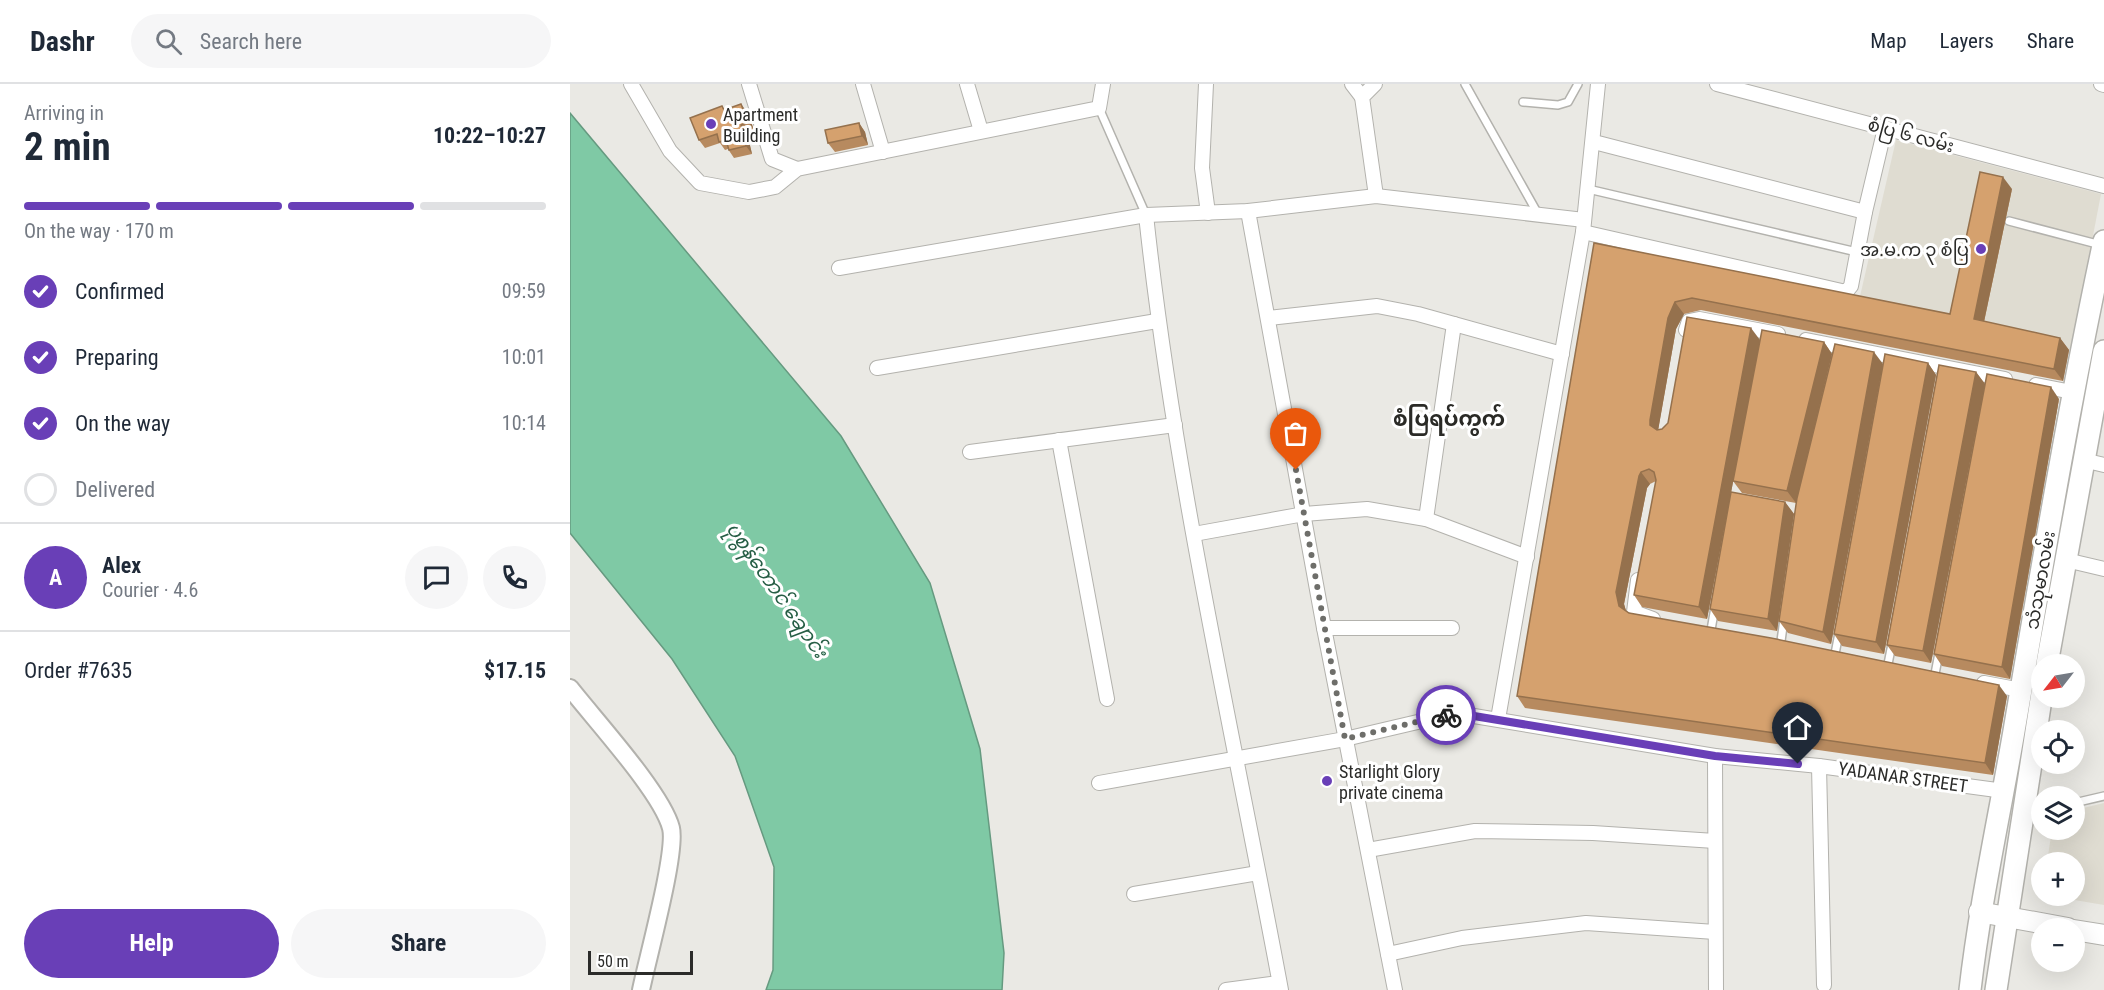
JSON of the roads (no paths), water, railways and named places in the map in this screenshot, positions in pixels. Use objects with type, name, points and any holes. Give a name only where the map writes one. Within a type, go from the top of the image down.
[{"type":"main road","name":"သံသုမာလမ်း","points":[[2036,654],[2073,385],[2104,243]]},
{"type":"main road","name":"သံသုမာလမ်း","points":[[2049,654],[2104,351]]},
{"type":"main road","points":[[2073,385],[2100,378]]},
{"type":"main road","name":"သံသုမာလမ်း","points":[[1970,990],[1979,912],[2004,791],[2031,691]]},
{"type":"main road","name":"သံသုမာလမ်း","points":[[1996,990],[2007,917],[2031,691]]},
{"type":"main road","points":[[1979,912],[2031,921]]},
{"type":"main road","points":[[2085,932],[2104,935]]},
{"type":"street","points":[[630,84],[670,152],[700,183],[749,192],[775,187],[797,169],[1099,108],[1103,84]]},
{"type":"street","points":[[749,84],[772,159],[797,169]]},
{"type":"street","points":[[863,84],[883,152]]},
{"type":"street","points":[[967,84],[981,131]]},
{"type":"street","points":[[1206,84],[1202,168],[1208,213]]},
{"type":"street","points":[[1352,84],[1362,97],[1376,196]]},
{"type":"street","points":[[1362,97],[1375,84]]},
{"type":"street","points":[[1498,719],[1584,226],[1598,84]]},
{"type":"street","name":"စံပြ ၆ လမ်း","points":[[1717,84],[2104,186]]},
{"type":"street","points":[[839,268],[1146,215],[1248,211],[1376,196],[1538,214],[1839,293],[1846,292],[1851,286],[1865,212],[1885,128]]},
{"type":"street","points":[[1594,142],[1865,212]]},
{"type":"street","points":[[1248,211],[1324,628],[1395,990]]},
{"type":"street","points":[[1146,215],[1157,321],[1175,425],[1234,759],[1280,986],[1226,990]]},
{"type":"street","points":[[1269,318],[1377,306],[1454,324],[1562,354]]},
{"type":"street","points":[[1683,342],[1689,321],[1699,318],[1766,337],[1991,382],[2073,385]]},
{"type":"street","points":[[877,368],[1157,321]]},
{"type":"street","points":[[1426,519],[1454,324]]},
{"type":"street","points":[[970,452],[1175,425]]},
{"type":"street","points":[[1059,440],[1107,699]]},
{"type":"street","points":[[2083,460],[2104,465]]},
{"type":"street","points":[[1194,534],[1304,514],[1367,509],[1426,519],[1527,557]]},
{"type":"street","points":[[2066,560],[2104,569]]},
{"type":"street","points":[[1640,570],[1634,612],[1639,616],[1670,622]]},
{"type":"street","points":[[1324,628],[1452,628]]},
{"type":"street","points":[[1967,680],[2031,691]]},
{"type":"street","points":[[570,688],[660,803],[672,830],[669,862],[641,990]]},
{"type":"street","name":"YADANAR STREET","points":[[1099,783],[1345,739],[1456,713],[1715,756],[1820,766],[2004,791]]},
{"type":"street","points":[[1715,756],[1716,990]]},
{"type":"street","points":[[1820,766],[1824,985]]},
{"type":"street","points":[[1368,850],[1475,831],[1593,833],[1715,842]]},
{"type":"street","points":[[1134,894],[1258,873]]},
{"type":"street","points":[[1388,954],[1462,938],[1586,923],[1715,932]]},
{"type":"lane","points":[[1465,84],[1538,214]]},
{"type":"lane","points":[[1523,102],[1558,105],[1568,102],[1578,84]]},
{"type":"lane","points":[[1099,108],[1146,215]]},
{"type":"lane","points":[[1588,189],[1857,252]]},
{"type":"lane","points":[[2009,221],[2104,243]]},
{"type":"lane","points":[[1712,630],[1717,597]]},
{"type":"lane","points":[[1781,641],[1786,608]]},
{"type":"lane","points":[[1835,654],[1841,620]]},
{"type":"lane","points":[[1889,664],[1895,630]]},
{"type":"lane","points":[[1935,673],[1942,639]]},
{"type":"lane","points":[[2085,800],[2104,796]]},
{"type":"water","name":"ပုစွန်တောင် ချောင်း","points":[[570,113],[841,436],[930,583],[980,749],[1004,953],[1002,990],[766,990],[773,970],[774,867],[735,756],[672,659],[570,533]]},
{"type":"place","name":"Apartment Building","points":[[711,124]]},
{"type":"place","name":"အ.မ.က ၃ စံပြ","points":[[1981,249]]},
{"type":"place","name":"Starlight Glory private cinema","points":[[1327,781]]},
{"type":"district","name":"စံပြရပ်ကွက်","points":[[1449,419]]}]
